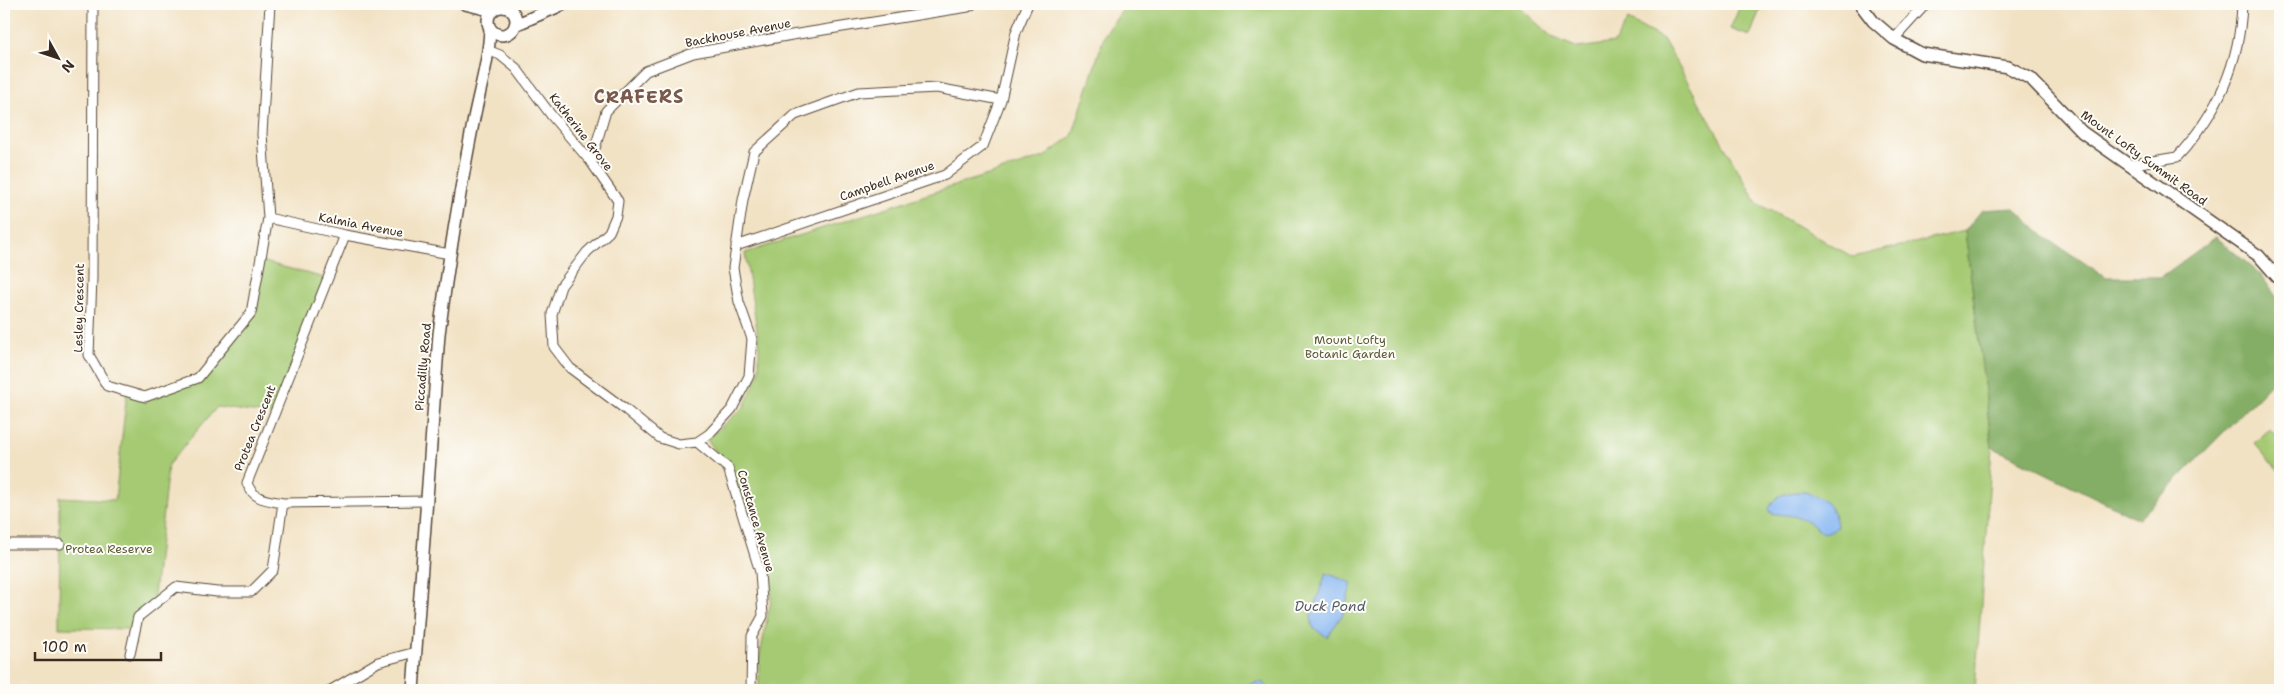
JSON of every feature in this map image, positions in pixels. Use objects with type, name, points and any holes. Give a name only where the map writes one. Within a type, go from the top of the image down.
[{"type":"main road","points":[[469,4],[498,34],[513,24],[536,17],[564,4]]},
{"type":"main road","points":[[469,4],[493,10]]},
{"type":"main road","name":"Mount Lofty Summit Road","points":[[1860,4],[1873,21],[1894,39],[1922,54],[2008,67],[2031,79],[2082,132],[2259,256],[2280,280]]},
{"type":"main road","points":[[490,26],[489,15],[498,7],[507,8],[513,24]]},
{"type":"main road","points":[[490,51],[513,24]]},
{"type":"main road","name":"Piccadilly Road","points":[[413,690],[439,334],[450,254],[474,117],[490,51],[490,26]]},
{"type":"street","name":"Lesley Crescent","points":[[93,4],[92,268],[89,356],[107,386],[145,398],[198,378],[252,313],[268,218],[262,134],[270,4]]},
{"type":"street","name":"Backhouse Avenue","points":[[591,162],[606,111],[646,71],[693,53],[792,35],[968,8],[974,4]]},
{"type":"street","name":"Campbell Avenue","points":[[736,246],[945,175],[983,146],[1001,100],[1016,32],[1028,4]]},
{"type":"street","points":[[2128,165],[2177,157],[2202,127],[2229,77],[2240,31],[2242,4]]},
{"type":"street","points":[[1894,39],[1924,6]]},
{"type":"street","name":"Katherine Grove","points":[[490,51],[500,55],[516,68],[550,115],[591,162],[618,201],[616,216],[609,232],[587,252],[561,286],[552,314],[554,347],[570,368],[660,438],[679,444],[696,442]]},
{"type":"street","points":[[696,442],[709,434],[732,409],[749,376],[752,339],[739,302],[733,268],[743,200],[754,152],[795,115],[859,92],[937,88],[1001,100]]},
{"type":"street","name":"Kalmia Avenue","points":[[268,218],[345,235],[450,254]]},
{"type":"street","name":"Protea Crescent","points":[[345,235],[247,483],[250,491],[261,499],[283,503],[427,501]]},
{"type":"street","name":"Constance Avenue","points":[[696,442],[728,468],[760,572],[763,616],[752,636],[752,690]]},
{"type":"street","points":[[130,654],[138,617],[176,587],[217,592],[250,592],[273,570],[283,503]]},
{"type":"street","points":[[4,544],[60,544]]},
{"type":"street","points":[[331,690],[378,662],[416,652]]},
{"type":"green space","name":"Mount Lofty Botanic Garden","points":[[1127,4],[1516,4],[1552,37],[1578,48],[1614,43],[1628,20],[1663,39],[1757,203],[1853,257],[1965,231],[1992,447],[1975,690],[759,690],[759,660],[771,599],[770,551],[728,468],[707,439],[744,407],[759,373],[759,343],[745,253],[1044,157],[1072,136],[1105,34]]},
{"type":"green space","points":[[1741,4],[1762,4],[1750,36],[1730,29]]},
{"type":"green space","points":[[2014,208],[2045,237],[2106,277],[2161,277],[2216,237],[2260,274],[2280,302],[2280,374],[2139,519],[1992,447],[1965,231],[1982,210]]},
{"type":"green space","name":"Protea Reserve","points":[[261,261],[328,279],[274,415],[217,407],[168,465],[153,605],[138,617],[135,629],[59,628],[60,497],[115,500],[127,392],[145,397],[198,378],[251,313]]},
{"type":"green space","points":[[2270,429],[2280,440],[2280,473],[2254,443]]},
{"type":"water","points":[[1805,492],[1823,500],[1831,508],[1837,527],[1831,531],[1820,532],[1803,519],[1771,513],[1769,509],[1772,504],[1783,494]]},
{"type":"water","name":"Duck Pond","points":[[1326,573],[1352,583],[1343,614],[1327,637],[1313,628],[1311,616]]},
{"type":"water","points":[[1259,682],[1264,683],[1267,690],[1224,690]]},
{"type":"district","name":"CRAFERS","points":[[639,97]]}]
